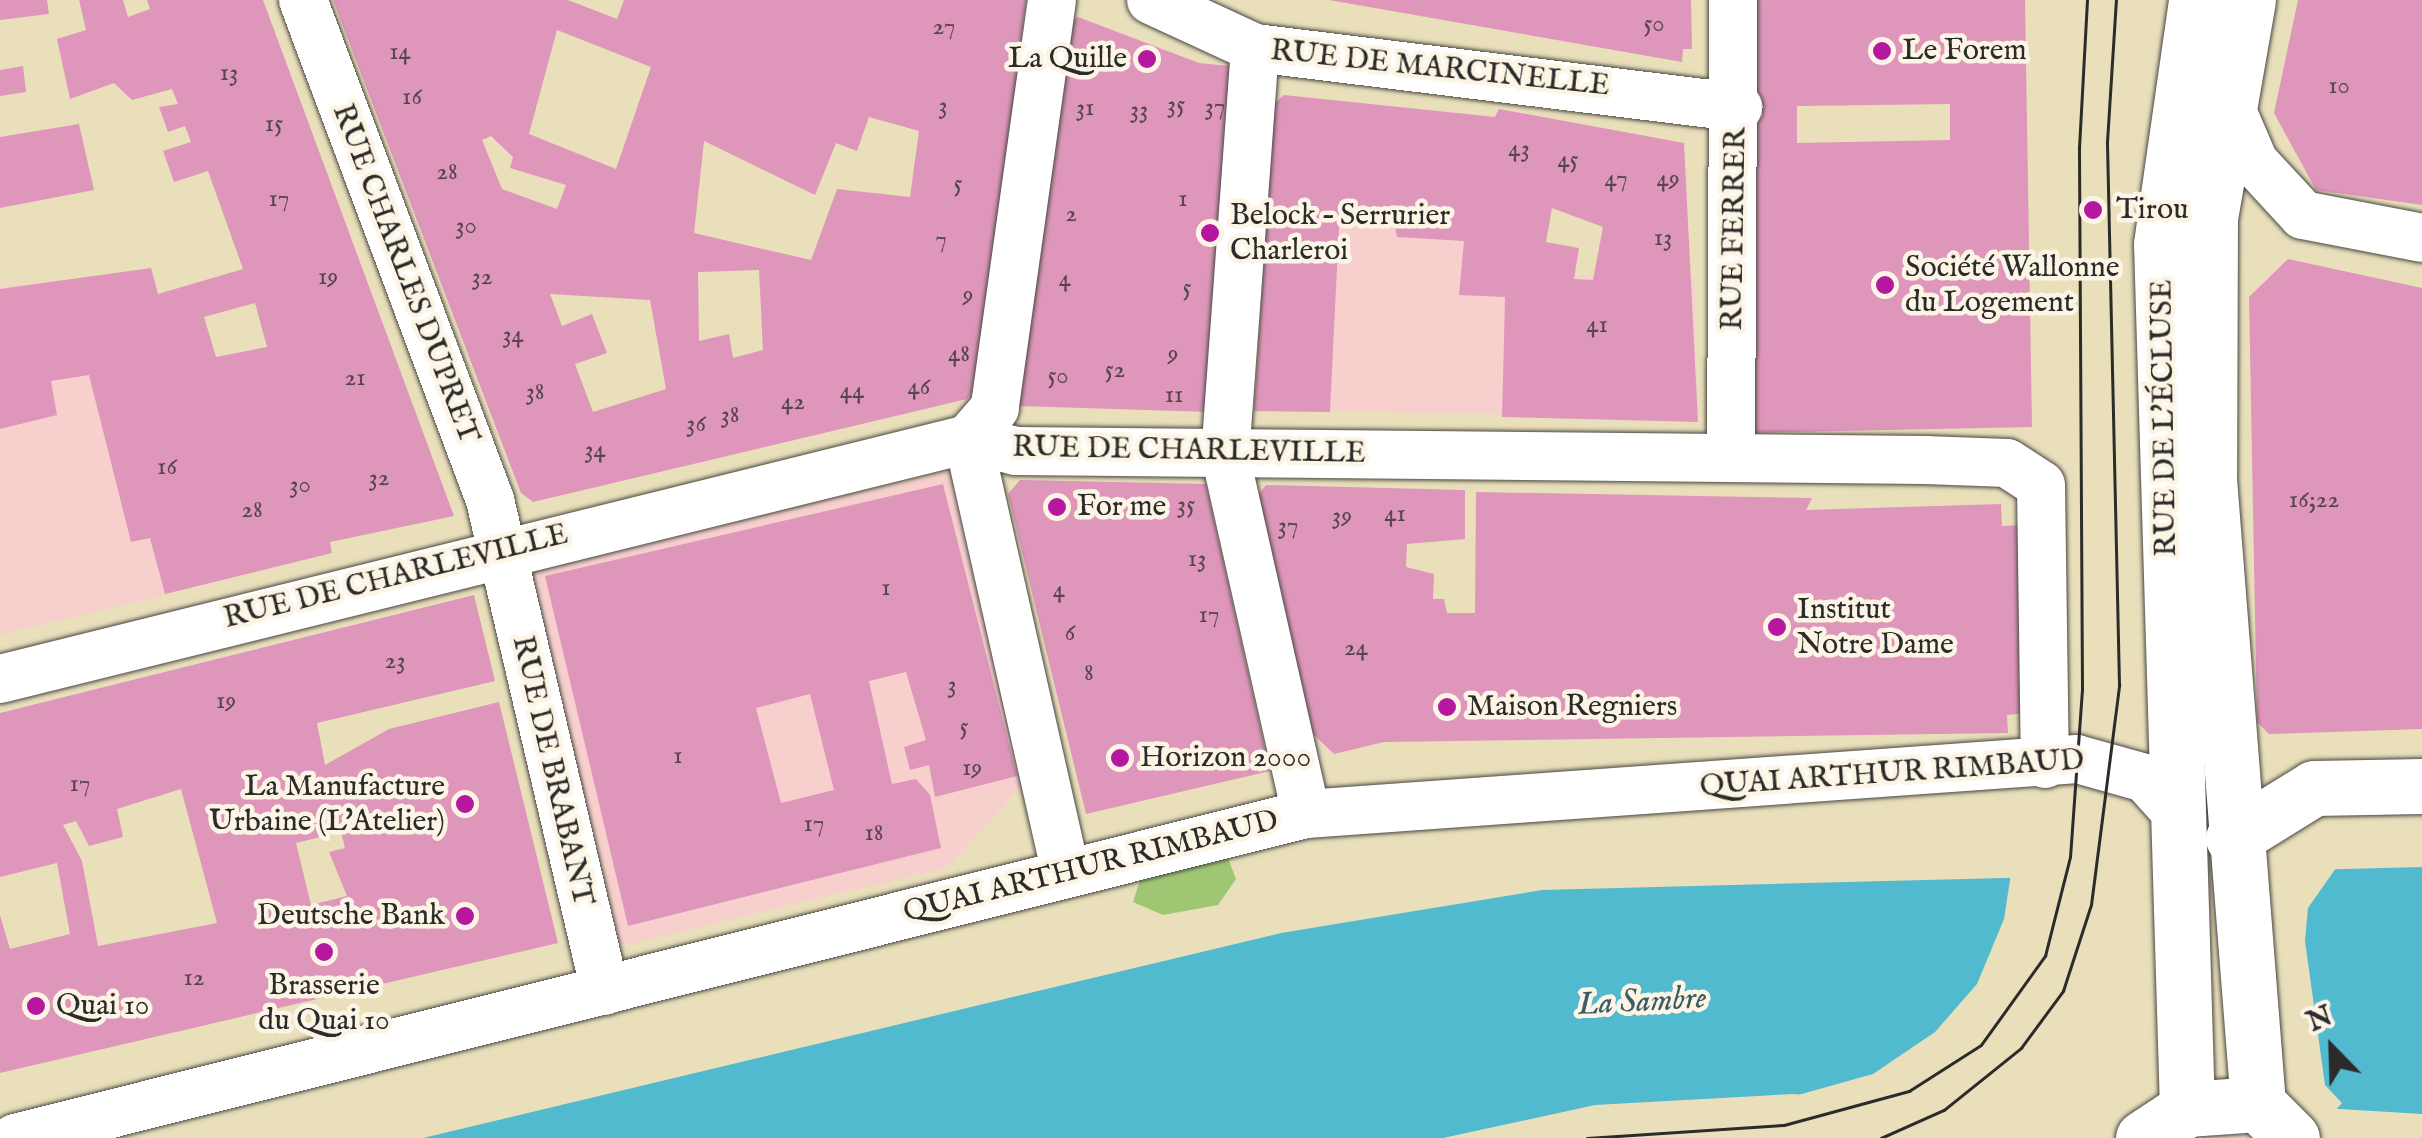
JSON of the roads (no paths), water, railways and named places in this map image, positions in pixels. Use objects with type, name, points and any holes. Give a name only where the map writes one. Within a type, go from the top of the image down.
[{"type":"main road","name":"RUE DE L'ÉCLUSE","points":[[2160,1126],[2174,834],[2161,244],[2196,0]]},
{"type":"main road","name":"RUE DE L'ÉCLUSE","points":[[2248,0],[2210,217],[2209,478],[2233,843],[2279,1125]]},
{"type":"main road","points":[[2233,843],[2314,788],[2422,786]]},
{"type":"main road","points":[[2160,1126],[2279,1125]]},
{"type":"street","name":"RUE CHARLES DUPRET","points":[[302,0],[490,500],[498,551]]},
{"type":"street","points":[[1052,0],[996,408],[968,439],[1065,870]]},
{"type":"street","name":"RUE FERRER","points":[[1731,458],[1738,107],[1733,0]]},
{"type":"street","name":"RUE DE MARCINELLE","points":[[1176,4],[1255,48],[1738,107]]},
{"type":"street","points":[[1255,48],[1224,454],[1306,814]]},
{"type":"street","points":[[2230,106],[2254,162],[2303,215],[2422,238]]},
{"type":"street","name":"RUE DE CHARLEVILLE","points":[[0,678],[498,551],[968,439],[1016,451],[2007,464],[2041,485],[2045,764]]},
{"type":"street","name":"RUE DE BRABANT","points":[[498,551],[605,991]]},
{"type":"street","name":"QUAI ARTHUR RIMBAUD","points":[[15,1138],[605,991],[1065,870],[1306,814],[2110,761],[2145,778],[2174,834]]},
{"type":"water","name":"La Sambre","points":[[2422,867],[2422,1114],[2257,1104],[1971,1111],[1793,1094],[1595,1105],[1443,1138],[423,1138],[1281,933],[1542,890]]},
{"type":"tram line","points":[[1587,1138],[1784,1125],[1909,1091],[1981,1045],[2045,956],[2070,857],[2082,691],[2079,148],[2087,0]]},
{"type":"tram line","points":[[1881,1138],[1944,1110],[2021,1048],[2063,991],[2091,905],[2119,685],[2107,142],[2116,0]]},
{"type":"place","name":"Le Forem","points":[[1882,51]]},
{"type":"place","name":"La Quille","points":[[1147,59]]},
{"type":"place","name":"Tirou","points":[[2093,210]]},
{"type":"place","name":"Belock – Serrurier Charleroi","points":[[1210,233]]},
{"type":"place","name":"Société Wallonne du Logement","points":[[1885,285]]},
{"type":"place","name":"For me","points":[[1057,507]]},
{"type":"place","name":"Institut Notre Dame","points":[[1777,627]]},
{"type":"place","name":"Maison Regniers","points":[[1447,707]]},
{"type":"place","name":"Horizon 2000","points":[[1120,758]]},
{"type":"place","name":"La Manufacture Urbaine (L'Atelier)","points":[[465,804]]},
{"type":"place","name":"Deutsche Bank","points":[[465,916]]},
{"type":"place","name":"Brasserie du Quai 10","points":[[324,952]]},
{"type":"place","name":"Quai 10","points":[[36,1006]]}]
